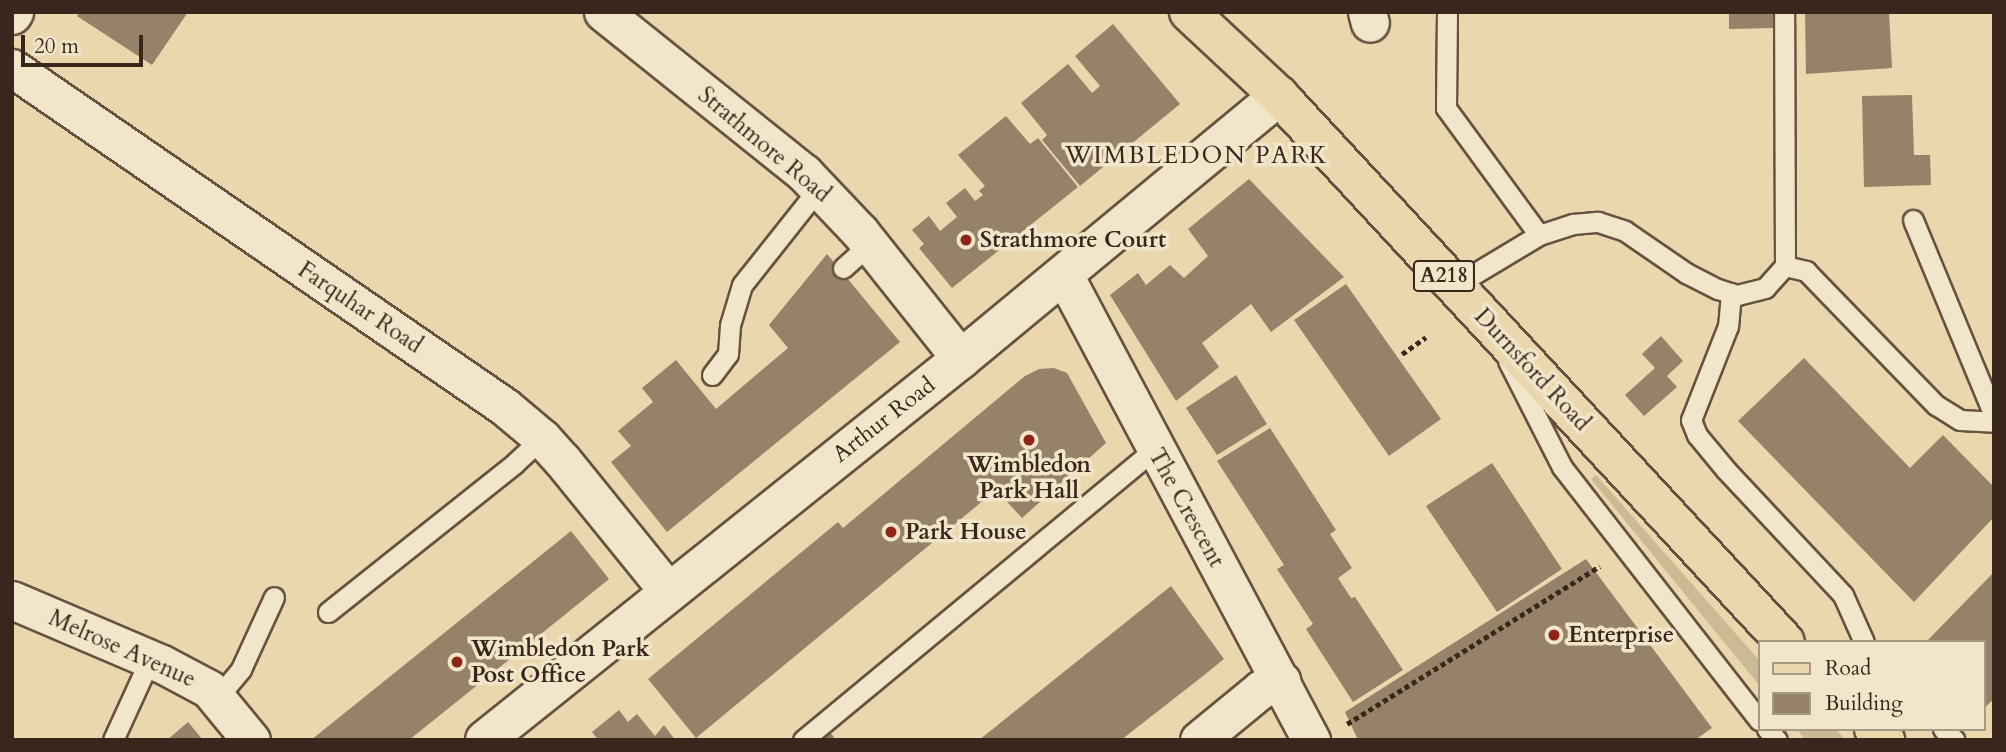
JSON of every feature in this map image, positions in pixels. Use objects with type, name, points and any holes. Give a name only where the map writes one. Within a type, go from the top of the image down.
[{"type":"main road","name":"Durnsford Road","points":[[1189,12],[1279,96],[1783,640]]},
{"type":"street","name":"Strathmore Road","points":[[603,12],[819,188],[870,244],[961,359]]},
{"type":"street","name":"Farquhar Road","points":[[12,68],[505,407],[542,438],[668,592]]},
{"type":"street","name":"Arthur Road","points":[[485,740],[961,359],[1279,96]]},
{"type":"street","name":"The Crescent","points":[[1064,275],[1154,450],[1311,740]]},
{"type":"street","name":"Melrose Avenue","points":[[12,600],[150,659],[209,689],[251,740]]},
{"type":"street","points":[[1199,740],[1261,690],[1281,681]]},
{"type":"lane","points":[[1447,12],[1446,108],[1539,235]]},
{"type":"lane","points":[[1454,286],[1539,235],[1573,224],[1598,222],[1625,231],[1686,273],[1731,293],[1737,295],[1765,288],[1785,266],[1784,12]]},
{"type":"lane","points":[[712,375],[727,354],[730,325],[742,285],[819,188]]},
{"type":"lane","points":[[1913,220],[1994,416]]},
{"type":"lane","points":[[844,268],[870,244]]},
{"type":"lane","points":[[1785,266],[1805,271],[1936,404],[1960,420],[1994,422]]},
{"type":"lane","points":[[1731,293],[1728,326],[1691,420],[1697,435],[1726,470],[1843,595],[1863,640]]},
{"type":"lane","points":[[1490,326],[1562,467],[1758,719]]},
{"type":"lane","points":[[328,612],[504,472],[542,438]]},
{"type":"lane","points":[[803,740],[1154,450]]},
{"type":"lane","points":[[218,698],[241,668],[274,597]]},
{"type":"lane","points":[[113,740],[150,659]]},
{"type":"path","points":[[1402,354],[1426,337]]},
{"type":"path","points":[[1346,725],[1601,565]]},
{"type":"shaded area","points":[[1596,475],[1758,659],[1758,684],[1591,479]]},
{"type":"shaded area","points":[[1798,731],[1837,731],[1846,740],[1805,740]]},
{"type":"building","points":[[80,12],[188,12],[152,65],[77,16]]},
{"type":"building","points":[[1729,12],[1773,12],[1773,28],[1729,29]]},
{"type":"building","points":[[1805,12],[1889,12],[1892,68],[1806,74]]},
{"type":"building","points":[[1113,24],[1180,104],[1080,186],[1042,140],[1047,135],[1021,103],[1068,64],[1092,93],[1100,86],[1075,56]]},
{"type":"building","points":[[1912,95],[1914,155],[1930,155],[1931,185],[1864,187],[1862,96]]},
{"type":"building","points":[[1006,116],[1030,144],[1038,138],[1078,187],[952,288],[919,248],[924,244],[912,230],[929,216],[940,231],[957,217],[946,203],[965,188],[975,201],[983,195],[979,191],[985,186],[958,155]]},
{"type":"building","points":[[1249,179],[1344,277],[1271,332],[1251,304],[1202,343],[1219,367],[1176,401],[1110,295],[1138,273],[1146,285],[1170,265],[1184,278],[1208,256],[1188,229]]},
{"type":"building","points":[[827,254],[900,342],[667,532],[611,462],[631,446],[618,431],[653,402],[642,388],[676,360],[716,409],[788,348],[769,325]]},
{"type":"building","points":[[1346,284],[1441,419],[1389,456],[1294,320]]},
{"type":"building","points":[[1661,336],[1683,361],[1667,376],[1677,387],[1644,416],[1625,395],[1655,368],[1642,354]]},
{"type":"building","points":[[1804,358],[1910,468],[1943,435],[1994,487],[1994,517],[1914,602],[1738,421]]},
{"type":"building","points":[[1054,368],[1067,373],[1106,443],[1022,518],[996,490],[696,738],[648,679],[838,522],[843,528],[1025,376],[1039,369]]},
{"type":"building","points":[[1236,375],[1267,424],[1217,455],[1186,408]]},
{"type":"building","points":[[1270,428],[1336,530],[1330,534],[1352,568],[1338,578],[1351,598],[1355,597],[1403,670],[1353,702],[1306,629],[1313,624],[1277,569],[1284,565],[1217,461]]},
{"type":"building","points":[[1492,463],[1562,569],[1497,612],[1426,506]]},
{"type":"building","points":[[571,531],[609,579],[520,651],[409,740],[311,740]]},
{"type":"building","name":"Enterprise","points":[[1586,559],[1712,728],[1695,740],[1358,740],[1345,712]]},
{"type":"building","points":[[1994,572],[1994,699],[1985,707],[1985,640],[1928,640]]},
{"type":"building","points":[[1171,586],[1224,659],[1203,676],[1121,740],[979,740]]},
{"type":"building","points":[[619,710],[628,722],[637,714],[655,736],[664,725],[675,740],[598,740],[592,732]]},
{"type":"building","points":[[188,722],[203,740],[167,740]]},
{"type":"building","points":[[829,731],[836,740],[818,740]]},
{"type":"place","name":"Strathmore Court","points":[[966,240]]},
{"type":"place","name":"Wimbledon Park Hall","points":[[1029,440]]},
{"type":"place","name":"Park House","points":[[891,532]]},
{"type":"place","name":"Enterprise","points":[[1554,635]]},
{"type":"place","name":"Wimbledon Park Post Office","points":[[457,662]]},
{"type":"district","name":"WIMBLEDON PARK","points":[[1197,156]]}]
